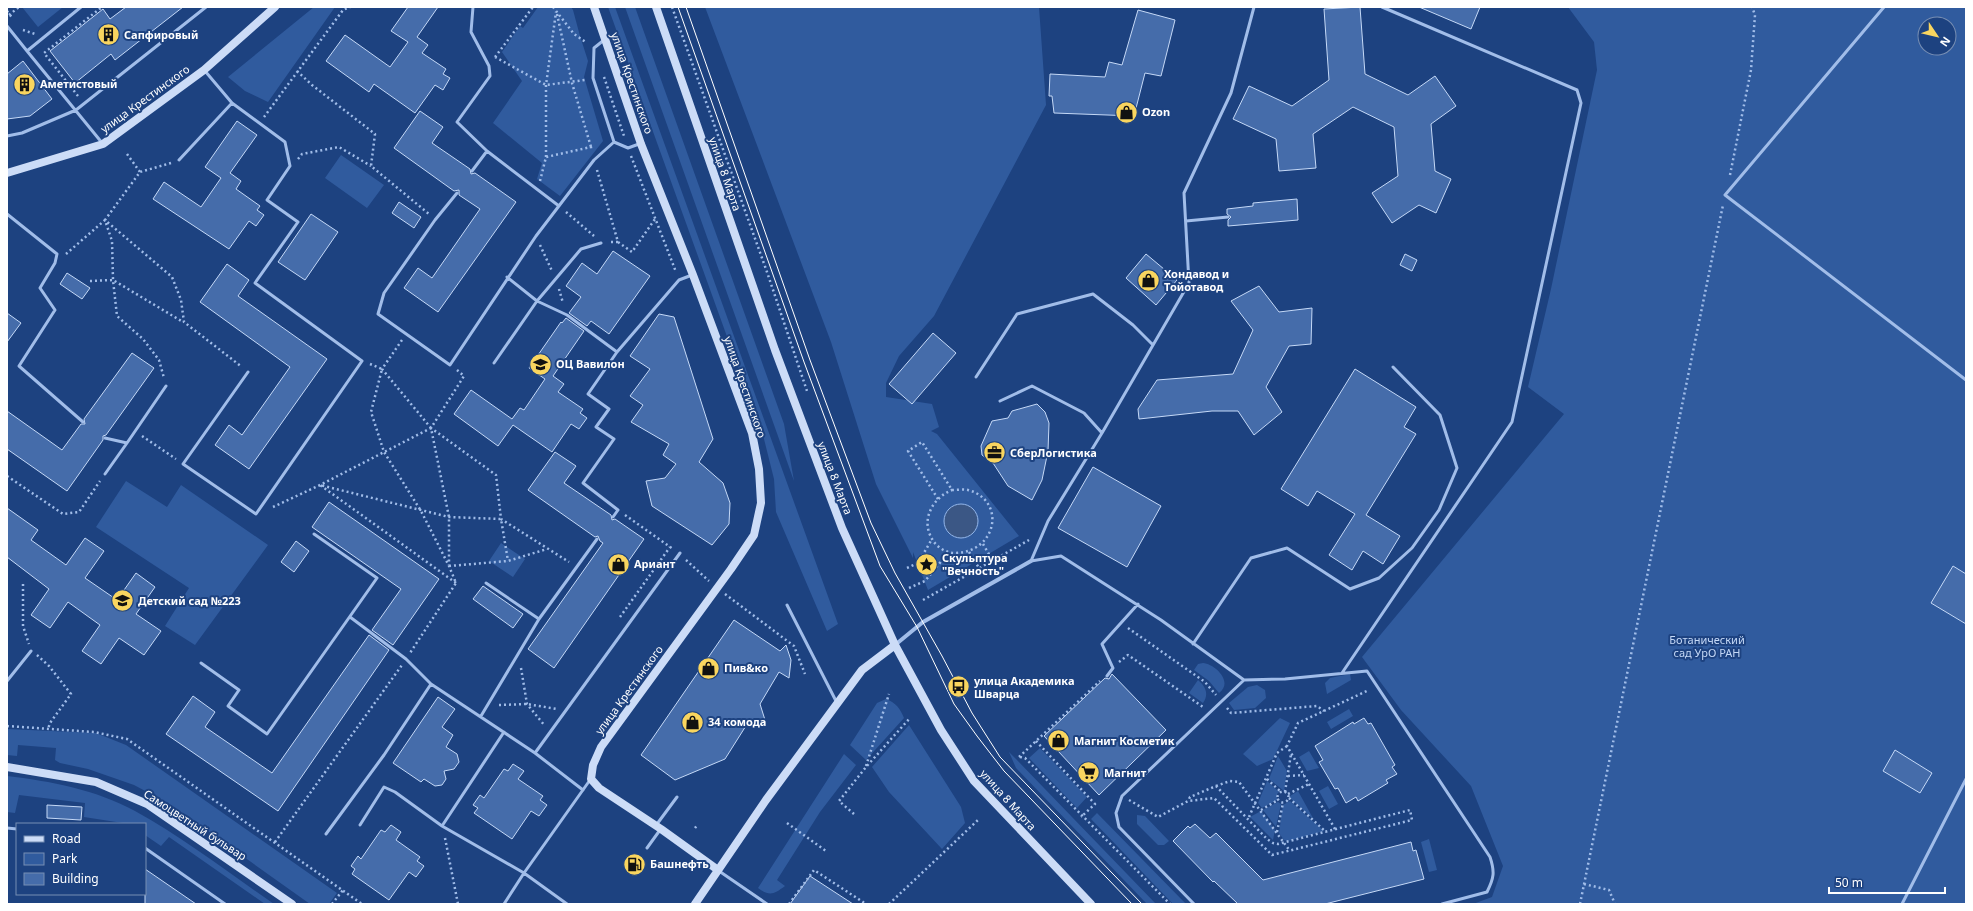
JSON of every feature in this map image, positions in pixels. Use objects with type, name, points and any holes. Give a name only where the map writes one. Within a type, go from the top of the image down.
[{"type":"street","name":"улица Крестинского","points":[[7,173],[103,144],[204,70],[276,7]]},
{"type":"street","name":"улица Крестинского","points":[[591,779],[594,765],[601,747],[717,589],[754,535],[761,503],[759,469],[752,433],[693,275],[641,144],[594,7]]},
{"type":"street","name":"улица 8 Марта","points":[[656,7],[775,350],[842,528],[894,645],[940,730],[974,781],[1091,904]]},
{"type":"street","points":[[695,904],[862,670],[923,622],[1031,562]]},
{"type":"street","name":"Самоцветный бульвар","points":[[7,766],[96,782],[147,804],[292,904]]},
{"type":"street","points":[[591,779],[599,788],[659,827],[718,870]]},
{"type":"lane","points":[[27,51],[81,7]]},
{"type":"lane","points":[[7,136],[22,133],[76,110],[206,7]]},
{"type":"lane","points":[[473,7],[471,32],[489,66],[490,76],[457,122],[487,151],[559,206]]},
{"type":"lane","points":[[1031,562],[1048,521],[1102,433],[1190,283],[1184,193],[1231,93],[1254,7]]},
{"type":"lane","points":[[1342,673],[1512,422],[1581,103],[1576,90],[1382,7]]},
{"type":"lane","points":[[1884,7],[1725,195],[1966,380]]},
{"type":"lane","points":[[7,26],[103,144]]},
{"type":"lane","points":[[605,39],[594,48],[593,78],[614,142],[628,148],[641,144]]},
{"type":"lane","points":[[204,70],[232,103],[285,142],[290,166],[267,200],[298,222],[255,283],[362,361],[256,514],[183,464],[248,372]]},
{"type":"lane","points":[[179,160],[232,103]]},
{"type":"lane","points":[[457,193],[435,220],[384,293],[378,314],[450,365],[508,277],[559,206],[594,160],[607,146],[614,142]]},
{"type":"lane","points":[[472,171],[487,151]]},
{"type":"lane","points":[[7,214],[57,254],[55,263],[40,288],[55,310],[19,366],[83,422]]},
{"type":"lane","points":[[1186,221],[1228,217]]},
{"type":"lane","points":[[494,363],[538,301],[581,249],[601,243]]},
{"type":"lane","points":[[613,517],[618,510],[583,483],[614,439],[596,427],[609,409],[588,394],[617,352],[679,280],[693,275]]},
{"type":"lane","points":[[508,277],[538,301],[567,315],[617,352]]},
{"type":"lane","points":[[976,377],[1017,314],[1093,294],[1133,325],[1153,345]]},
{"type":"lane","points":[[1193,644],[1251,558],[1287,548],[1350,589],[1379,578],[1412,548],[1439,510],[1457,468],[1440,415],[1393,367]]},
{"type":"lane","points":[[105,474],[166,386]]},
{"type":"lane","points":[[1000,401],[1032,386],[1084,413],[1102,433]]},
{"type":"lane","points":[[105,438],[127,444]]},
{"type":"lane","points":[[201,663],[239,690],[228,706],[267,734],[377,578],[314,534]]},
{"type":"lane","points":[[481,716],[539,619],[597,539]]},
{"type":"lane","points":[[535,753],[680,553]]},
{"type":"lane","points":[[1031,562],[1061,556],[1138,604],[1244,680],[1284,679],[1367,671],[1490,857],[1493,867],[1493,880],[1487,892],[1442,904]]},
{"type":"lane","points":[[486,583],[539,619]]},
{"type":"lane","points":[[1107,676],[1113,668],[1102,644],[1138,604]]},
{"type":"lane","points":[[787,605],[837,703]]},
{"type":"lane","points":[[350,617],[406,659],[431,684],[535,753],[583,790]]},
{"type":"lane","points":[[7,681],[31,651]]},
{"type":"lane","points":[[1194,904],[1119,827],[1116,813],[1122,796],[1244,680]]},
{"type":"lane","points":[[326,834],[384,755],[431,684]]},
{"type":"lane","points":[[442,826],[504,732]]},
{"type":"lane","points":[[504,904],[524,873],[591,779]]},
{"type":"lane","points":[[1902,904],[1966,779]]},
{"type":"lane","points":[[360,825],[384,787],[395,792],[442,826],[524,873],[567,904]]},
{"type":"lane","points":[[647,848],[677,797]]},
{"type":"lane","points":[[146,849],[225,904]]},
{"type":"lane","points":[[718,870],[767,904]]},
{"type":"path","points":[[7,17],[19,7]]},
{"type":"path","points":[[84,104],[44,53],[102,7]]},
{"type":"path","points":[[272,107],[285,86],[343,10],[350,7]]},
{"type":"path","points":[[489,66],[533,7]]},
{"type":"path","points":[[553,7],[556,12],[572,83],[618,242],[632,252],[655,219]]},
{"type":"path","points":[[672,7],[767,272],[807,391]]},
{"type":"path","points":[[1580,904],[1751,70],[1755,15],[1752,7]]},
{"type":"path","points":[[538,189],[546,157],[546,85],[556,12]]},
{"type":"path","points":[[495,57],[546,85],[572,83],[593,78]]},
{"type":"path","points":[[297,71],[312,86],[375,134],[371,166]]},
{"type":"path","points":[[290,166],[302,154],[339,147],[371,166],[435,220]]},
{"type":"path","points":[[546,157],[591,147]]},
{"type":"path","points":[[127,154],[140,172]]},
{"type":"path","points":[[55,263],[105,220],[140,172],[179,160]]},
{"type":"path","points":[[559,206],[601,243],[618,242]]},
{"type":"path","points":[[105,220],[112,241],[113,280],[117,316],[142,339],[159,360],[166,386]]},
{"type":"path","points":[[105,220],[172,277],[181,300],[184,322]]},
{"type":"path","points":[[90,281],[113,280],[184,322],[248,372]]},
{"type":"path","points":[[406,334],[382,369],[371,412],[384,452],[421,511],[456,583]]},
{"type":"path","points":[[362,361],[382,369],[431,428],[496,475],[508,561]]},
{"type":"path","points":[[256,514],[320,485],[431,428],[464,376],[450,365]]},
{"type":"path","points":[[431,428],[449,517],[449,566]]},
{"type":"path","points":[[135,431],[170,455]]},
{"type":"path","points":[[938,499],[908,451],[922,442],[952,490]]},
{"type":"path","points":[[7,476],[63,514],[79,512],[105,474]]},
{"type":"path","points":[[320,485],[449,517],[501,519],[577,567]]},
{"type":"path","points":[[320,485],[456,583]]},
{"type":"path","points":[[908,588],[925,581],[948,553],[969,551],[983,544],[990,534],[992,521],[990,508],[981,496],[967,490],[952,490],[938,499],[930,511],[927,521],[932,539],[948,553]]},
{"type":"path","points":[[618,510],[680,553],[717,589],[794,646],[805,674]]},
{"type":"path","points":[[907,568],[918,564],[932,539]]},
{"type":"path","points":[[923,600],[1029,540]]},
{"type":"path","points":[[983,544],[993,561]]},
{"type":"path","points":[[449,566],[508,561],[548,549]]},
{"type":"path","points":[[969,551],[979,568]]},
{"type":"path","points":[[275,842],[406,659],[456,583]]},
{"type":"path","points":[[23,584],[23,626],[31,651],[49,666],[71,694],[50,723],[48,729]]},
{"type":"path","points":[[1121,623],[1205,682],[1232,713],[1317,706],[1324,711]]},
{"type":"path","points":[[519,652],[527,704],[550,732]]},
{"type":"path","points":[[1170,904],[1025,758],[1020,757],[1128,655],[1210,712]]},
{"type":"path","points":[[1249,817],[1278,753],[1287,746],[1298,723],[1377,686]]},
{"type":"path","points":[[866,767],[889,694]]},
{"type":"path","points":[[488,705],[527,704],[555,709],[568,709]]},
{"type":"path","points":[[854,814],[839,801],[866,767],[910,718]]},
{"type":"path","points":[[7,726],[94,732],[127,740],[362,904]]},
{"type":"path","points":[[1036,741],[1095,804],[1082,816]]},
{"type":"path","points":[[1287,746],[1335,829]]},
{"type":"path","points":[[1291,753],[1287,793],[1289,798],[1326,832]]},
{"type":"path","points":[[1288,776],[1304,775]]},
{"type":"path","points":[[1266,778],[1281,792],[1287,793],[1309,784]]},
{"type":"path","points":[[1188,801],[1190,797],[1216,786],[1230,781],[1239,782],[1290,851]]},
{"type":"path","points":[[1122,796],[1158,817],[1188,801],[1214,798],[1272,855],[1412,820],[1410,810],[1284,843],[1273,843],[1216,786]]},
{"type":"path","points":[[1278,800],[1278,794],[1281,792]]},
{"type":"path","points":[[1277,833],[1283,803],[1289,798]]},
{"type":"path","points":[[1278,800],[1283,803]]},
{"type":"path","points":[[1261,810],[1278,800]]},
{"type":"path","points":[[889,904],[978,820]]},
{"type":"path","points":[[787,823],[826,851]]},
{"type":"path","points":[[696,828],[698,824]]},
{"type":"path","points":[[442,826],[458,904]]},
{"type":"path","points":[[789,904],[814,870],[866,904]]},
{"type":"path","points":[[1584,884],[1609,890],[1615,904]]},
{"type":"path","points":[[332,904],[342,890]]},
{"type":"green space","points":[[22,7],[63,7],[38,27]]},
{"type":"green space","points":[[314,7],[335,7],[268,102],[245,91],[228,77]]},
{"type":"green space","points":[[538,7],[571,7],[573,10],[588,61],[584,77],[603,141],[560,196],[537,179],[542,163],[493,123],[522,81],[502,52],[520,26],[523,28]]},
{"type":"green space","points":[[608,7],[615,7],[838,624],[827,631],[776,512],[774,479],[764,439]]},
{"type":"green space","points":[[625,7],[635,7],[784,424],[794,481]]},
{"type":"green space","points":[[705,7],[1039,7],[1046,105],[934,316],[899,356],[886,383],[886,397],[932,404],[939,427],[931,431],[937,434],[1019,536],[928,590],[913,552],[913,558],[876,484],[831,342]]},
{"type":"green space","name":"Ботанический сад УрО РАН","points":[[1568,7],[1966,7],[1966,904],[1473,904],[1492,897],[1503,866],[1471,786],[1401,710],[1362,657],[1564,414],[1528,387],[1551,289],[1597,70],[1594,42]]},
{"type":"green space","points":[[341,155],[384,185],[367,208],[325,178]]},
{"type":"green space","points":[[126,481],[167,507],[181,485],[268,545],[195,645],[165,626],[189,588],[96,527]]},
{"type":"green space","points":[[501,543],[525,559],[513,577],[489,561]]},
{"type":"green space","points":[[1198,664],[1208,664],[1217,670],[1224,679],[1225,684],[1219,693],[1209,681],[1194,670]]},
{"type":"green space","points":[[1350,674],[1351,680],[1327,694],[1325,683],[1330,678]]},
{"type":"green space","points":[[1198,680],[1206,691],[1206,697],[1203,703],[1189,693]]},
{"type":"green space","points":[[1257,685],[1265,690],[1266,698],[1255,708],[1234,710],[1229,703],[1248,687]]},
{"type":"green space","points":[[886,699],[897,706],[904,718],[866,760],[850,745],[877,703]]},
{"type":"green space","points":[[1349,709],[1353,716],[1331,729],[1327,722]]},
{"type":"green space","points":[[1280,718],[1290,723],[1273,759],[1257,766],[1243,754]]},
{"type":"green space","points":[[909,725],[961,807],[965,823],[942,849],[889,792],[872,767]]},
{"type":"green space","points":[[7,729],[96,733],[126,745],[337,893],[329,904],[310,904],[168,803],[134,785],[88,769],[60,763],[55,760],[56,748],[18,745],[17,756],[7,755]]},
{"type":"green space","points":[[1040,748],[1087,797],[1077,808],[1029,758]]},
{"type":"green space","points":[[1309,751],[1319,768],[1307,771],[1299,757]]},
{"type":"green space","points":[[1009,752],[1156,904],[1147,904],[1016,768]]},
{"type":"green space","points":[[844,754],[856,765],[820,812],[777,880],[785,886],[775,893],[766,893],[762,891],[758,888]]},
{"type":"green space","points":[[1278,756],[1287,771],[1284,791],[1269,779]]},
{"type":"green space","points":[[7,776],[56,784],[105,797],[153,821],[274,904],[265,904],[169,837],[161,846],[146,836],[146,823],[123,823],[84,817],[85,803],[19,795],[15,813],[7,812]]},
{"type":"green space","points":[[1267,781],[1279,792],[1277,794],[1277,800],[1262,808],[1258,803]]},
{"type":"green space","points":[[1328,786],[1338,804],[1329,809],[1319,791]]},
{"type":"green space","points":[[1298,791],[1314,820],[1290,798],[1290,796]]},
{"type":"green space","points":[[1290,801],[1324,831],[1288,841],[1284,840],[1279,833],[1283,805]]},
{"type":"green space","points":[[1278,802],[1281,804],[1276,827],[1263,810]]},
{"type":"green space","points":[[1261,811],[1275,830],[1273,840],[1250,817]]},
{"type":"green space","points":[[1097,813],[1186,904],[1173,904],[1091,819]]},
{"type":"green space","points":[[1137,815],[1145,816],[1169,841],[1164,845],[1158,845],[1137,824]]},
{"type":"green space","points":[[1429,839],[1437,870],[1429,872],[1421,842]]},
{"type":"shaded area","points":[[964,504],[973,509],[977,514],[977,528],[973,533],[968,537],[958,538],[954,537],[945,528],[944,518],[945,514],[954,505]]},
{"type":"building","name":"Сапфировый","points":[[126,7],[183,7],[115,60],[111,54],[75,83],[50,51],[103,9],[110,19]]},
{"type":"building","points":[[408,7],[438,7],[417,37],[428,45],[422,53],[446,69],[443,74],[450,78],[443,90],[435,85],[415,113],[374,84],[369,92],[326,61],[345,35],[390,67],[408,42],[391,31]]},
{"type":"building","points":[[1360,7],[1365,74],[1408,95],[1435,76],[1456,106],[1431,124],[1435,171],[1451,179],[1436,213],[1419,205],[1392,223],[1372,193],[1398,176],[1394,127],[1353,107],[1313,134],[1316,168],[1279,171],[1276,139],[1233,119],[1249,86],[1292,106],[1329,80],[1324,9]]},
{"type":"building","points":[[1419,7],[1480,7],[1471,29]]},
{"type":"building","points":[[1138,10],[1175,20],[1161,76],[1145,73],[1134,116],[1054,113],[1052,96],[1049,96],[1050,74],[1105,77],[1109,62],[1122,65]]},
{"type":"building","name":"Аметистовый","points":[[23,61],[52,99],[30,116],[7,119],[7,74]]},
{"type":"building","points":[[420,111],[443,127],[432,143],[470,169],[471,174],[475,173],[516,202],[438,312],[404,288],[418,268],[432,278],[480,209],[459,195],[459,190],[454,191],[394,148]]},
{"type":"building","points":[[237,121],[257,135],[230,173],[241,181],[236,189],[260,206],[257,210],[264,215],[256,226],[249,221],[229,249],[153,199],[164,182],[201,207],[221,178],[205,167]]},
{"type":"building","points":[[1297,199],[1298,220],[1228,226],[1228,220],[1231,217],[1227,214],[1227,209],[1253,206],[1253,203]]},
{"type":"building","points":[[399,202],[421,217],[414,228],[392,213]]},
{"type":"building","points":[[311,214],[338,232],[305,280],[278,262]]},
{"type":"building","points":[[613,251],[650,276],[609,334],[591,321],[587,326],[569,313],[581,297],[566,286],[582,263],[597,274]]},
{"type":"building","points":[[1146,254],[1177,280],[1156,305],[1126,278]]},
{"type":"building","points":[[1405,254],[1417,260],[1412,271],[1400,265]]},
{"type":"building","points":[[227,264],[249,280],[238,296],[327,359],[249,469],[215,445],[229,425],[242,435],[290,367],[200,302]]},
{"type":"building","points":[[67,273],[90,288],[82,299],[60,284]]},
{"type":"building","points":[[1259,286],[1279,312],[1312,308],[1311,344],[1289,346],[1266,387],[1282,412],[1254,435],[1238,411],[1212,411],[1139,419],[1138,409],[1157,380],[1233,374],[1253,330],[1231,301]]},
{"type":"building","points":[[7,313],[21,323],[7,342]]},
{"type":"building","points":[[659,314],[674,317],[713,439],[699,462],[723,483],[730,503],[729,524],[712,545],[652,506],[646,481],[665,478],[676,464],[663,455],[669,444],[631,422],[643,405],[630,396],[650,369],[630,356]]},
{"type":"building","points":[[566,318],[584,331],[553,376],[564,384],[558,392],[583,409],[580,413],[587,418],[579,429],[571,424],[552,452],[513,425],[498,446],[454,414],[471,390],[512,419],[520,408],[524,410],[545,379],[529,368],[561,322],[562,323]]},
{"type":"building","points":[[933,333],[956,353],[912,404],[889,384]]},
{"type":"building","points":[[132,353],[154,368],[106,435],[103,436],[103,440],[67,491],[7,449],[7,411],[62,450],[81,424],[85,424],[84,419]]},
{"type":"building","points":[[1355,369],[1416,407],[1404,427],[1416,434],[1366,515],[1400,536],[1383,564],[1363,551],[1352,570],[1329,555],[1355,514],[1317,491],[1308,506],[1281,489]]},
{"type":"building","points":[[1037,404],[1045,412],[1049,423],[1048,451],[1042,480],[1032,500],[1008,486],[993,463],[982,455],[981,446],[992,421],[1008,418],[1012,411]]},
{"type":"building","points":[[555,452],[576,466],[564,483],[611,515],[612,520],[615,519],[644,539],[554,668],[528,649],[603,543],[600,541],[598,536],[595,537],[528,490]]},
{"type":"building","points":[[1093,467],[1161,506],[1127,567],[1058,528]]},
{"type":"building","points":[[329,502],[439,579],[393,645],[372,630],[401,589],[312,527]]},
{"type":"building","points":[[7,508],[38,530],[31,540],[66,565],[85,538],[104,551],[85,578],[117,600],[136,573],[155,587],[136,614],[161,631],[144,655],[119,638],[101,664],[82,651],[100,625],[68,602],[50,628],[31,615],[49,589],[7,557]]},
{"type":"building","points":[[296,541],[309,551],[294,572],[281,562]]},
{"type":"building","points":[[1953,566],[1966,574],[1966,624],[1931,603]]},
{"type":"building","points":[[483,586],[523,614],[513,628],[473,599]]},
{"type":"building","points":[[734,620],[780,651],[786,645],[791,660],[789,678],[779,672],[760,704],[765,720],[749,721],[725,759],[675,780],[641,755]]},
{"type":"building","points":[[369,635],[389,650],[278,811],[166,734],[193,696],[215,712],[205,727],[272,773]]},
{"type":"building","points":[[1112,674],[1166,730],[1099,795],[1044,736],[1105,678],[1109,679]]},
{"type":"building","points":[[438,697],[455,709],[442,727],[453,735],[446,747],[457,754],[459,762],[454,769],[444,771],[446,779],[442,785],[435,786],[424,779],[421,782],[393,763]]},
{"type":"building","points":[[1364,718],[1368,724],[1371,723],[1395,765],[1392,767],[1397,774],[1386,780],[1388,783],[1358,801],[1356,797],[1346,803],[1338,788],[1335,789],[1319,762],[1323,760],[1315,746],[1353,722],[1354,724]]},
{"type":"building","points":[[1895,750],[1932,773],[1920,793],[1883,771]]},
{"type":"building","points":[[513,764],[524,771],[518,779],[543,796],[540,800],[547,805],[539,816],[531,811],[512,839],[474,813],[478,808],[473,805],[480,795],[484,798],[504,769],[508,771]]},
{"type":"building","points":[[47,805],[82,807],[81,820],[47,818]]},
{"type":"building","points":[[1195,824],[1210,838],[1216,833],[1263,880],[1411,842],[1413,851],[1416,850],[1424,879],[1325,904],[1238,904],[1214,881],[1213,882],[1173,841],[1188,826],[1190,828]]},
{"type":"building","points":[[391,825],[401,832],[396,840],[420,857],[417,861],[424,866],[416,877],[409,872],[389,900],[352,874],[355,869],[351,866],[358,856],[361,859],[381,830],[385,832]]},
{"type":"building","points":[[146,870],[196,904],[145,904]]},
{"type":"building","points":[[810,876],[853,904],[790,904]]},
{"type":"tram line","points":[[678,7],[804,362],[880,566],[917,627],[954,704],[977,736],[1004,771],[1132,904]]},
{"type":"tram line","points":[[686,7],[810,360],[871,523],[895,573],[972,713],[1000,757],[1142,904]]},
{"type":"place","name":"Сапфировый","points":[[109,35]]},
{"type":"place","name":"Аметистовый","points":[[24,84]]},
{"type":"place","name":"Ozon","points":[[1126,112]]},
{"type":"place","name":"Хондавод и Тойотавод","points":[[1148,280]]},
{"type":"place","name":"ОЦ Вавилон","points":[[540,364]]},
{"type":"place","name":"СберЛогистика","points":[[994,453]]},
{"type":"place","name":"Ариант","points":[[619,564]]},
{"type":"place","name":"Скульптура \"Вечность\"","points":[[926,564]]},
{"type":"place","name":"Детский сад №223","points":[[122,601]]},
{"type":"place","name":"Пив&ко","points":[[708,668]]},
{"type":"place","name":"улица Академика Шварца","points":[[958,687]]},
{"type":"place","name":"34 комода","points":[[693,722]]},
{"type":"place","name":"Магнит Косметик","points":[[1058,741]]},
{"type":"place","name":"Магнит","points":[[1089,773]]},
{"type":"place","name":"Башнефть","points":[[634,864]]}]
